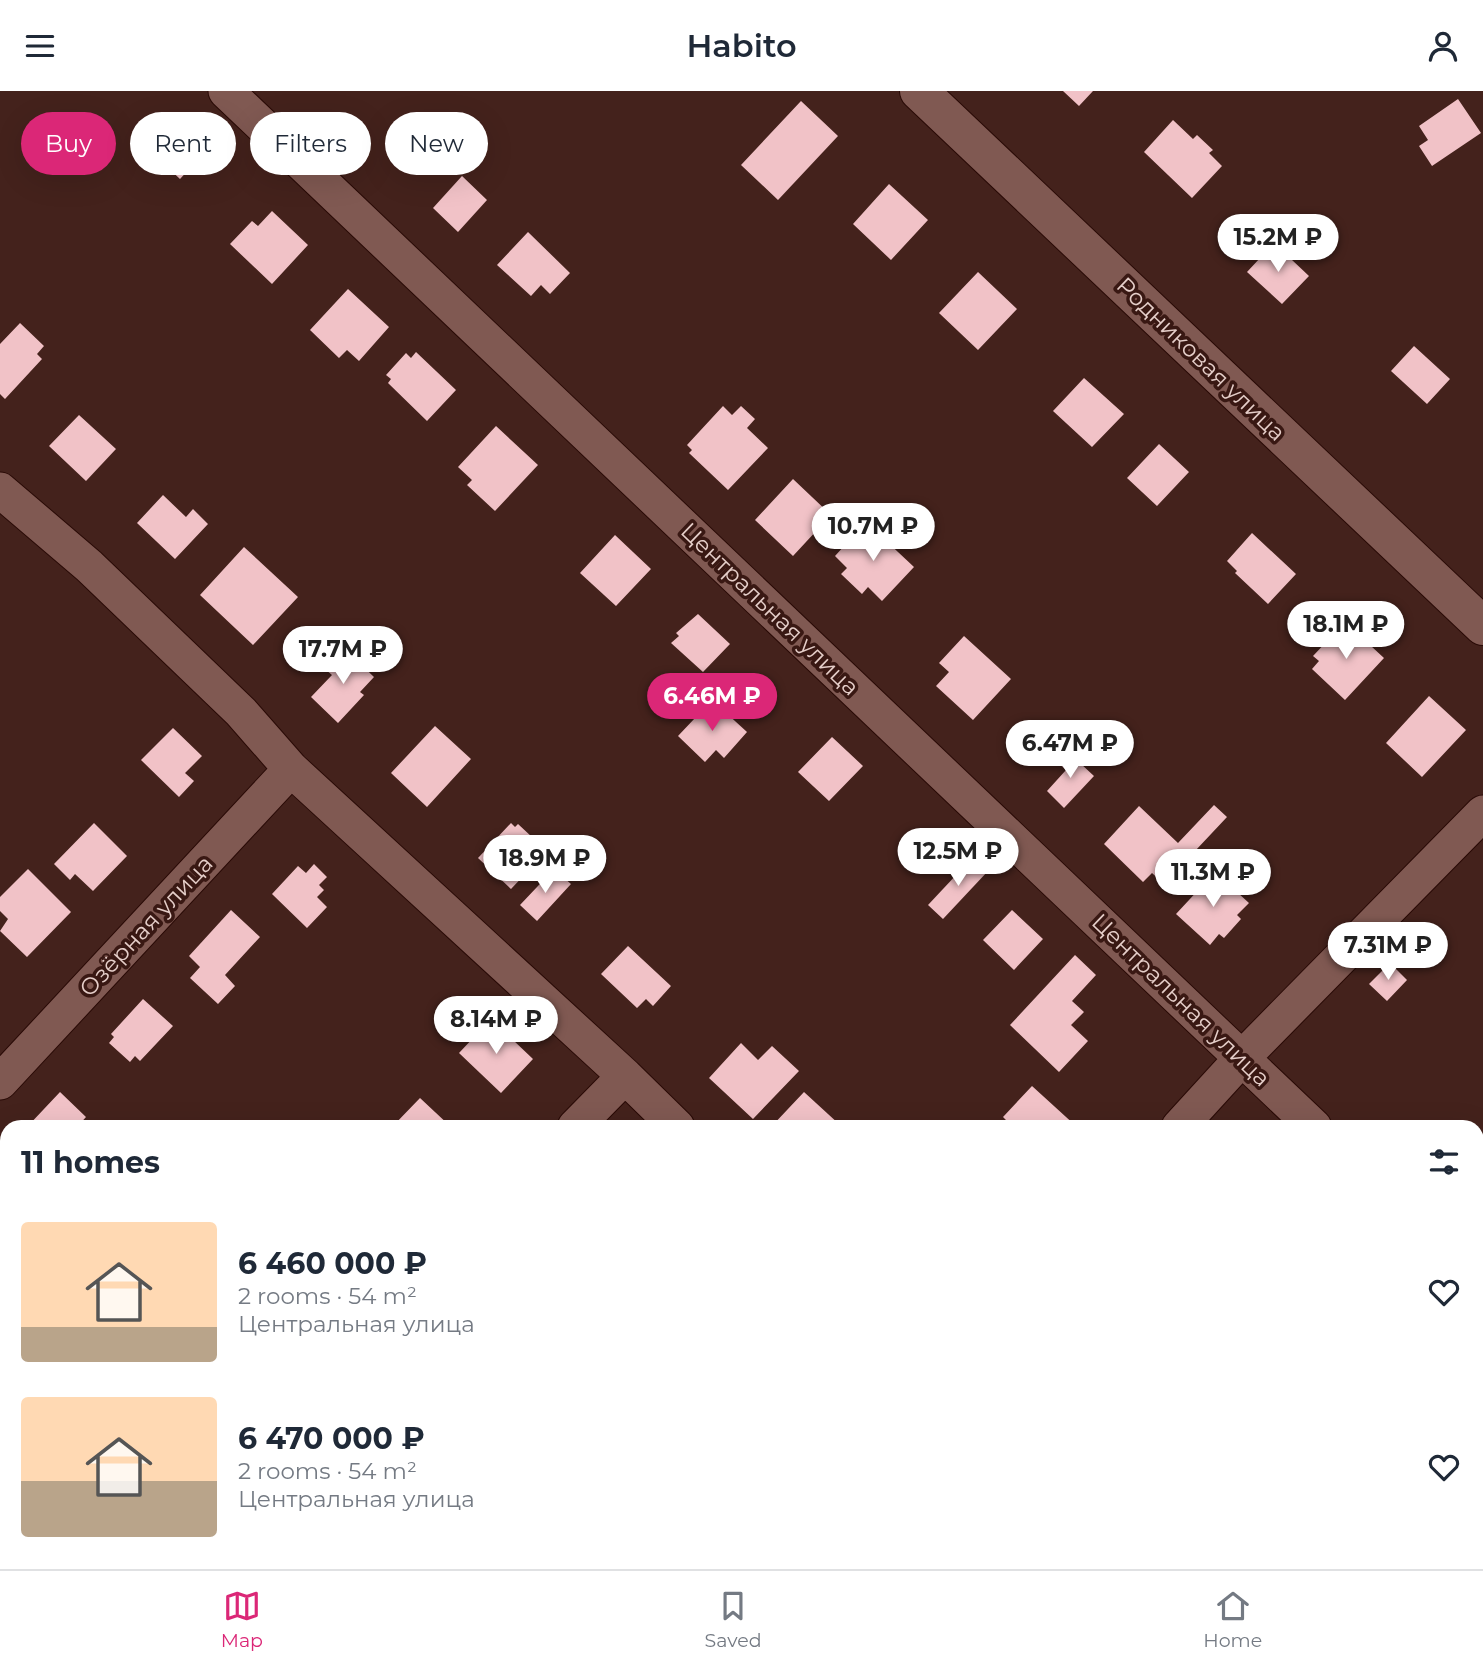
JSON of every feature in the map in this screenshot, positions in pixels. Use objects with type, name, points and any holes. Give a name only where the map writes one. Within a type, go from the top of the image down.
[{"type":"street","name":"Центральная улица","points":[[226,91],[1307,1120]]},
{"type":"street","name":"Родниковая улица","points":[[919,91],[1483,626]]},
{"type":"street","points":[[0,490],[118,593],[241,712],[291,769],[670,1120]]},
{"type":"street","name":"Озёрная улица","points":[[0,1083],[291,769]]},
{"type":"street","points":[[1185,1120],[1242,1058],[1483,813]]},
{"type":"street","points":[[582,1120],[625,1076]]},
{"type":"building","points":[[1063,91],[1093,91],[1079,106]]},
{"type":"building","points":[[1458,99],[1481,133],[1432,166],[1419,146],[1428,140],[1419,126]]},
{"type":"building","points":[[801,101],[838,136],[778,200],[741,165]]},
{"type":"building","points":[[1173,120],[1193,139],[1197,135],[1213,150],[1209,153],[1222,166],[1192,198],[1144,152]]},
{"type":"building","points":[[462,176],[487,200],[458,232],[433,208]]},
{"type":"building","points":[[889,184],[928,220],[891,260],[853,224]]},
{"type":"building","points":[[272,211],[308,245],[272,284],[230,244],[252,221],[258,226]]},
{"type":"building","points":[[528,232],[570,273],[550,294],[541,285],[531,296],[497,265]]},
{"type":"building","points":[[1274,243],[1309,276],[1282,304],[1247,272]]},
{"type":"building","points":[[978,272],[1017,309],[978,350],[939,313]]},
{"type":"building","points":[[348,289],[389,327],[359,361],[347,350],[339,358],[310,330]]},
{"type":"building","points":[[20,323],[44,346],[37,354],[42,359],[5,399],[0,394],[0,344]]},
{"type":"building","points":[[1414,346],[1450,379],[1427,404],[1391,371]]},
{"type":"building","points":[[416,352],[456,390],[427,421],[388,383],[391,379],[386,375],[406,353],[411,358]]},
{"type":"building","points":[[1084,378],[1124,414],[1092,447],[1053,411]]},
{"type":"building","points":[[723,406],[732,415],[741,406],[755,419],[747,428],[768,448],[728,490],[689,453],[692,450],[687,445]]},
{"type":"building","points":[[79,415],[116,449],[86,481],[49,446]]},
{"type":"building","points":[[496,426],[538,465],[495,511],[467,485],[472,480],[458,467]]},
{"type":"building","points":[[1159,444],[1189,472],[1157,506],[1127,478]]},
{"type":"building","points":[[793,479],[831,515],[793,556],[755,520]]},
{"type":"building","points":[[163,495],[186,517],[193,509],[208,524],[175,559],[137,523]]},
{"type":"building","points":[[866,522],[914,567],[882,601],[868,587],[862,594],[841,574],[847,568],[835,556]]},
{"type":"building","points":[[1252,533],[1296,574],[1268,604],[1235,573],[1237,571],[1227,561]]},
{"type":"building","points":[[615,535],[651,569],[616,606],[580,573]]},
{"type":"building","points":[[244,547],[298,597],[253,645],[200,595]]},
{"type":"building","points":[[698,614],[730,644],[703,672],[671,643],[679,636],[676,633]]},
{"type":"building","points":[[1345,622],[1384,658],[1345,700],[1312,669],[1319,661],[1313,656]]},
{"type":"building","points":[[964,636],[1011,679],[973,720],[936,686],[949,672],[939,663]]},
{"type":"building","points":[[344,648],[374,677],[360,692],[364,695],[338,723],[311,697],[332,675],[325,669]]},
{"type":"building","points":[[1429,696],[1466,730],[1422,777],[1386,743]]},
{"type":"building","points":[[712,700],[747,732],[724,758],[716,750],[705,762],[678,736]]},
{"type":"building","points":[[435,726],[471,759],[427,807],[391,773]]},
{"type":"building","points":[[173,728],[202,756],[185,773],[194,781],[179,797],[141,760]]},
{"type":"building","points":[[832,737],[863,766],[829,801],[798,772]]},
{"type":"building","points":[[1067,751],[1094,776],[1064,808],[1047,791],[1066,770],[1057,762]]},
{"type":"building","points":[[1214,805],[1227,817],[1164,884],[1152,873],[1143,882],[1104,844],[1139,806],[1178,843]]},
{"type":"building","points":[[94,823],[127,856],[93,891],[75,874],[70,880],[54,864]]},
{"type":"building","points":[[511,823],[515,827],[518,824],[547,851],[511,889],[478,858]]},
{"type":"building","points":[[973,857],[988,871],[943,919],[928,905]]},
{"type":"building","points":[[314,864],[327,877],[319,885],[324,890],[317,897],[327,907],[307,928],[272,894],[298,866],[306,873]]},
{"type":"building","points":[[28,869],[71,912],[27,957],[0,931],[8,919],[0,911],[0,897]]},
{"type":"building","points":[[554,869],[571,884],[537,921],[520,905]]},
{"type":"building","points":[[1215,872],[1249,903],[1237,915],[1241,919],[1224,938],[1219,934],[1210,945],[1176,914]]},
{"type":"building","points":[[231,910],[260,937],[225,975],[235,986],[218,1004],[190,978],[200,967],[189,956]]},
{"type":"building","points":[[1012,910],[1043,939],[1014,970],[983,940]]},
{"type":"building","points":[[628,946],[671,986],[653,1006],[646,999],[637,1008],[601,974]]},
{"type":"building","points":[[1075,955],[1096,975],[1072,1001],[1084,1012],[1071,1025],[1088,1041],[1059,1072],[1010,1025]]},
{"type":"building","points":[[1390,963],[1407,980],[1387,1001],[1369,984]]},
{"type":"building","points":[[143,999],[173,1026],[140,1061],[135,1056],[130,1062],[109,1043],[114,1037],[111,1034]]},
{"type":"building","points":[[491,1019],[533,1059],[501,1093],[459,1053]]},
{"type":"building","points":[[741,1043],[758,1060],[772,1046],[799,1071],[753,1119],[709,1078]]},
{"type":"building","points":[[1032,1086],[1069,1120],[1006,1120],[1003,1117]]},
{"type":"building","points":[[60,1092],[86,1117],[83,1120],[34,1120]]},
{"type":"building","points":[[804,1092],[835,1120],[778,1120]]},
{"type":"building","points":[[420,1098],[444,1120],[399,1120]]}]
